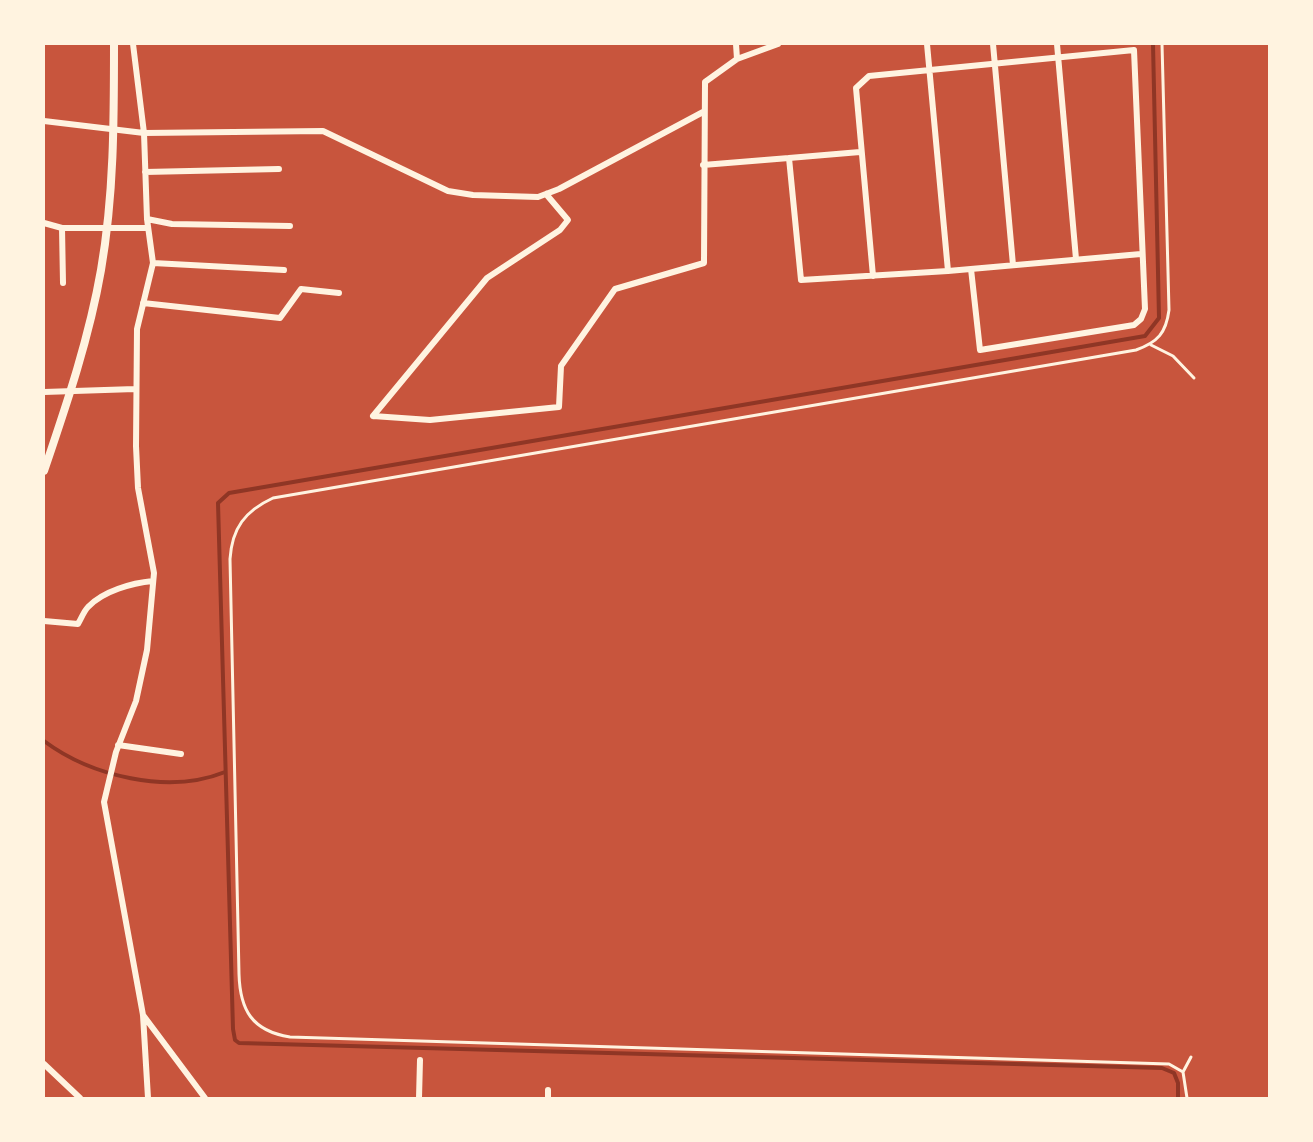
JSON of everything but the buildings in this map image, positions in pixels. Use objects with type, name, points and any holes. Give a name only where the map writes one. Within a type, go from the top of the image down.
[{"type":"street","points":[[44,471],[71,391],[101,272],[107,228],[114,128],[114,44]]},
{"type":"street","points":[[133,44],[144,133],[147,219],[153,263],[137,329],[135,389],[138,488],[154,573],[147,651],[136,701],[118,745],[104,802],[143,1015],[148,1098]]},
{"type":"street","points":[[736,44],[737,59]]},
{"type":"street","points":[[546,194],[568,220],[487,278],[373,416],[430,420],[559,407],[561,366],[615,289],[704,263],[703,112],[705,82],[737,59],[778,44]]},
{"type":"street","points":[[927,44],[948,271]]},
{"type":"street","points":[[993,44],[1013,265]]},
{"type":"street","points":[[1057,44],[1076,259]]},
{"type":"street","points":[[873,276],[855,88],[869,76],[1134,50],[1145,309],[1141,319],[1134,325],[980,350],[971,269]]},
{"type":"street","points":[[44,121],[144,133],[323,131],[448,191],[473,195],[538,197],[703,112]]},
{"type":"street","points":[[703,165],[860,153]]},
{"type":"street","points":[[789,159],[801,280],[948,271],[1142,254]]},
{"type":"street","points":[[145,172],[279,169]]},
{"type":"street","points":[[147,219],[172,224],[290,226]]},
{"type":"street","points":[[44,223],[62,228],[148,228]]},
{"type":"street","points":[[62,228],[63,284]]},
{"type":"street","points":[[153,263],[284,270]]},
{"type":"street","points":[[143,303],[280,318],[301,289],[339,293]]},
{"type":"street","points":[[44,392],[135,389]]},
{"type":"street","points":[[44,621],[78,624],[88,607],[117,590],[136,583],[153,581]]},
{"type":"street","points":[[118,745],[181,754]]},
{"type":"street","points":[[143,1015],[205,1098]]},
{"type":"street","points":[[419,1098],[420,1060]]},
{"type":"street","points":[[44,1064],[80,1098]]},
{"type":"street","points":[[548,1090],[548,1098]]},
{"type":"lane","points":[[1162,44],[1169,310],[1167,326],[1160,338],[1150,344],[1136,350],[273,498],[245,514],[236,529],[230,559],[240,993],[245,1008],[265,1030],[290,1037],[1155,1063],[1175,1065],[1183,1072]]},
{"type":"lane","points":[[1150,344],[1173,356],[1194,378]]},
{"type":"lane","points":[[1187,1098],[1183,1072],[1191,1057]]},
{"type":"waterway","points":[[1153,44],[1159,318],[1145,336],[229,493],[218,503],[233,1029],[235,1040],[239,1043],[1162,1068],[1174,1073],[1178,1083],[1178,1098]]},
{"type":"waterway","points":[[44,741],[84,764],[131,778],[155,782],[179,782],[203,779],[225,772]]}]
